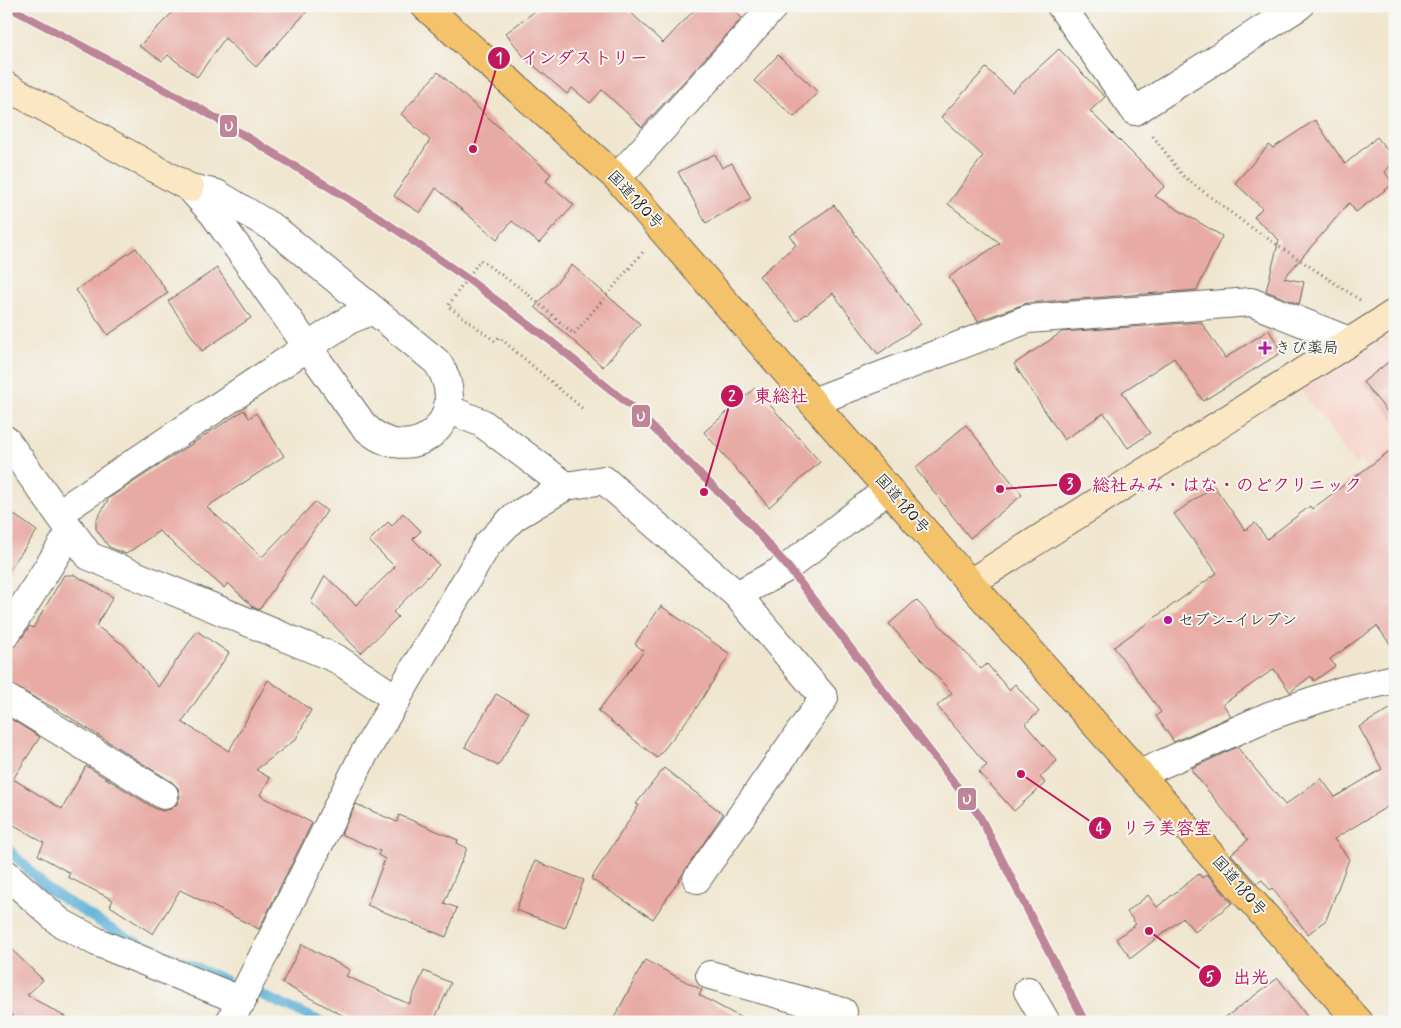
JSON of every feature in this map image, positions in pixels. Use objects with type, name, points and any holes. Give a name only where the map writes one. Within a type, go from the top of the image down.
[{"type":"highway","name":"国道180号","points":[[425,6],[617,178],[888,489],[1359,1022]]},
{"type":"street","points":[[617,178],[774,6]]},
{"type":"street","points":[[1061,6],[1135,111],[1299,6]]},
{"type":"street","points":[[6,86],[190,188],[217,194],[275,229],[437,362],[445,373],[449,386],[448,409],[436,430],[426,438],[406,444],[384,441],[373,435],[363,425],[309,346],[213,214],[190,188]]},
{"type":"street","points":[[813,402],[1028,319],[1251,302],[1349,341]]},
{"type":"street","points":[[6,634],[65,522],[309,346],[349,320],[373,310]]},
{"type":"street","points":[[970,582],[1389,316]]},
{"type":"street","points":[[448,409],[482,423],[566,486]]},
{"type":"street","points":[[6,440],[88,556],[337,659],[397,699]]},
{"type":"street","points":[[6,874],[61,924],[97,942],[242,1000],[364,754],[487,545],[514,517],[566,486],[604,480],[737,595],[824,698],[697,880]]},
{"type":"street","points":[[737,595],[788,567],[888,489]]},
{"type":"street","points":[[1140,774],[1269,716],[1342,691],[1395,679]]},
{"type":"street","points":[[6,698],[164,795]]},
{"type":"street","points":[[710,975],[843,1012],[839,1022]]},
{"type":"street","points":[[1028,991],[1046,1022]]},
{"type":"path","points":[[1135,111],[1183,176],[1246,224],[1358,299],[1389,316]]},
{"type":"path","points":[[582,408],[499,337],[495,341],[448,306],[480,260],[523,290],[574,334],[662,230]]},
{"type":"shaded area","points":[[1395,331],[1394,503],[1361,460],[1355,465],[1301,390]]},
{"type":"building","points":[[179,6],[312,6],[256,67],[225,38],[197,77],[168,55],[162,61],[139,46]]},
{"type":"building","points":[[542,6],[624,6],[663,43],[698,6],[729,6],[742,18],[642,127],[602,90],[590,103],[572,88],[567,94],[524,57],[506,33]]},
{"type":"building","points":[[1059,49],[1105,97],[1090,111],[1165,186],[1155,196],[1222,236],[1197,290],[1027,303],[978,321],[949,277],[1000,243],[948,204],[983,156],[941,117],[986,68],[1012,92]]},
{"type":"building","points":[[778,55],[818,92],[794,117],[754,81]]},
{"type":"building","points":[[438,72],[551,174],[546,181],[574,205],[539,243],[512,221],[497,239],[436,188],[420,213],[394,196],[430,140],[401,114]]},
{"type":"building","points":[[1315,120],[1345,164],[1377,137],[1395,160],[1385,172],[1393,184],[1356,212],[1349,203],[1284,278],[1304,282],[1299,304],[1266,291],[1279,240],[1254,217],[1262,208],[1235,183],[1269,145],[1273,148]]},
{"type":"building","points":[[715,154],[722,168],[732,163],[751,198],[706,223],[678,172]]},
{"type":"building","points":[[834,205],[921,324],[878,354],[833,293],[797,321],[759,276],[796,245],[790,236]]},
{"type":"building","points":[[136,248],[168,293],[108,335],[76,290]]},
{"type":"building","points":[[572,265],[640,324],[603,367],[535,307]]},
{"type":"building","points":[[217,268],[251,318],[202,351],[168,301]]},
{"type":"building","points":[[1201,322],[1225,358],[1269,330],[1282,352],[1203,401],[1174,358],[1122,392],[1150,433],[1128,448],[1104,413],[1064,440],[1014,364],[1062,332]]},
{"type":"building","points":[[1395,357],[1395,421],[1363,382]]},
{"type":"building","points":[[755,388],[820,462],[769,507],[704,432]]},
{"type":"building","points":[[244,410],[249,418],[256,413],[284,456],[207,507],[262,557],[315,502],[327,511],[259,610],[253,607],[228,583],[224,588],[159,531],[126,554],[109,547],[96,529],[96,521],[109,498]]},
{"type":"building","points":[[966,425],[1022,495],[970,538],[915,468]]},
{"type":"building","points":[[1395,447],[1395,651],[1377,626],[1330,659],[1335,666],[1314,681],[1311,676],[1290,692],[1274,669],[1223,704],[1231,716],[1174,742],[1156,716],[1161,712],[1114,647],[1217,573],[1174,514],[1214,486],[1245,530],[1255,523],[1267,539],[1310,506],[1312,509]]},
{"type":"building","points":[[6,509],[37,531],[6,574]]},
{"type":"building","points":[[403,513],[421,531],[413,539],[439,565],[393,612],[398,617],[361,653],[311,602],[325,576],[356,605],[395,567],[369,541],[388,522],[392,526]]},
{"type":"building","points":[[64,575],[75,575],[113,597],[96,626],[124,645],[158,687],[197,631],[229,653],[182,722],[229,751],[268,680],[311,710],[296,739],[256,770],[270,778],[260,795],[312,823],[259,929],[180,890],[153,934],[110,906],[113,900],[68,877],[70,873],[38,855],[44,843],[6,820],[6,716],[40,737],[13,779],[62,809],[86,766],[156,809],[163,811],[171,809],[177,804],[180,796],[178,788],[172,782],[58,710],[6,682],[6,655],[19,642],[30,626],[33,628]]},
{"type":"building","points":[[916,600],[981,669],[987,664],[1009,690],[1015,684],[1039,712],[1025,724],[1057,761],[1040,777],[1045,783],[1014,811],[979,772],[987,765],[937,706],[952,693],[889,624]]},
{"type":"building","points":[[661,606],[730,654],[695,710],[657,758],[598,711],[644,651],[635,644]]},
{"type":"building","points":[[496,694],[529,713],[498,766],[465,747]]},
{"type":"building","points":[[1395,706],[1395,802],[1334,839],[1349,859],[1326,920],[1308,934],[1272,888],[1270,890],[1262,880],[1257,883],[1231,854],[1248,840],[1192,771],[1192,768],[1237,747],[1285,805],[1321,778],[1335,797],[1382,769],[1359,727]]},
{"type":"building","points":[[664,768],[723,814],[653,919],[591,879],[639,805],[636,804]]},
{"type":"building","points":[[356,804],[397,822],[399,815],[458,840],[457,843],[467,848],[444,903],[457,908],[446,937],[367,905],[385,859],[378,855],[380,851],[341,834]]},
{"type":"building","points":[[535,861],[584,880],[565,928],[516,910]]},
{"type":"building","points":[[1199,874],[1202,878],[1207,874],[1232,903],[1195,932],[1183,918],[1131,958],[1116,939],[1136,924],[1127,912],[1148,895],[1157,907]]},
{"type":"building","points":[[6,944],[43,980],[27,995],[74,1022],[18,1022],[10,1013],[6,1016]]},
{"type":"building","points":[[302,944],[350,970],[346,976],[409,1004],[424,971],[451,983],[436,1016],[449,1022],[355,1022],[282,983]]},
{"type":"building","points":[[645,960],[702,990],[699,995],[749,1022],[612,1022]]},
{"type":"building","points":[[1278,978],[1311,1022],[1219,1022]]},
{"type":"waterway","points":[[6,847],[49,890],[119,934],[225,980]]},
{"type":"waterway","points":[[248,989],[322,1022]]},
{"type":"transit line","name":"U","points":[[7,6],[199,108],[375,215],[465,277],[552,342],[633,408],[745,518],[788,567],[979,815],[1085,1022]]},
{"type":"place","name":"インダストリー","points":[[473,149]]},
{"type":"place","name":"きび薬局","points":[[1265,348]]},
{"type":"place","name":"総社みみ・はな・のどクリニック","points":[[1000,489]]},
{"type":"place","name":"東総社","points":[[704,492]]},
{"type":"place","name":"セブン-イレブン","points":[[1168,620]]},
{"type":"place","name":"リラ美容室","points":[[1021,774]]},
{"type":"place","name":"出光","points":[[1149,931]]}]
